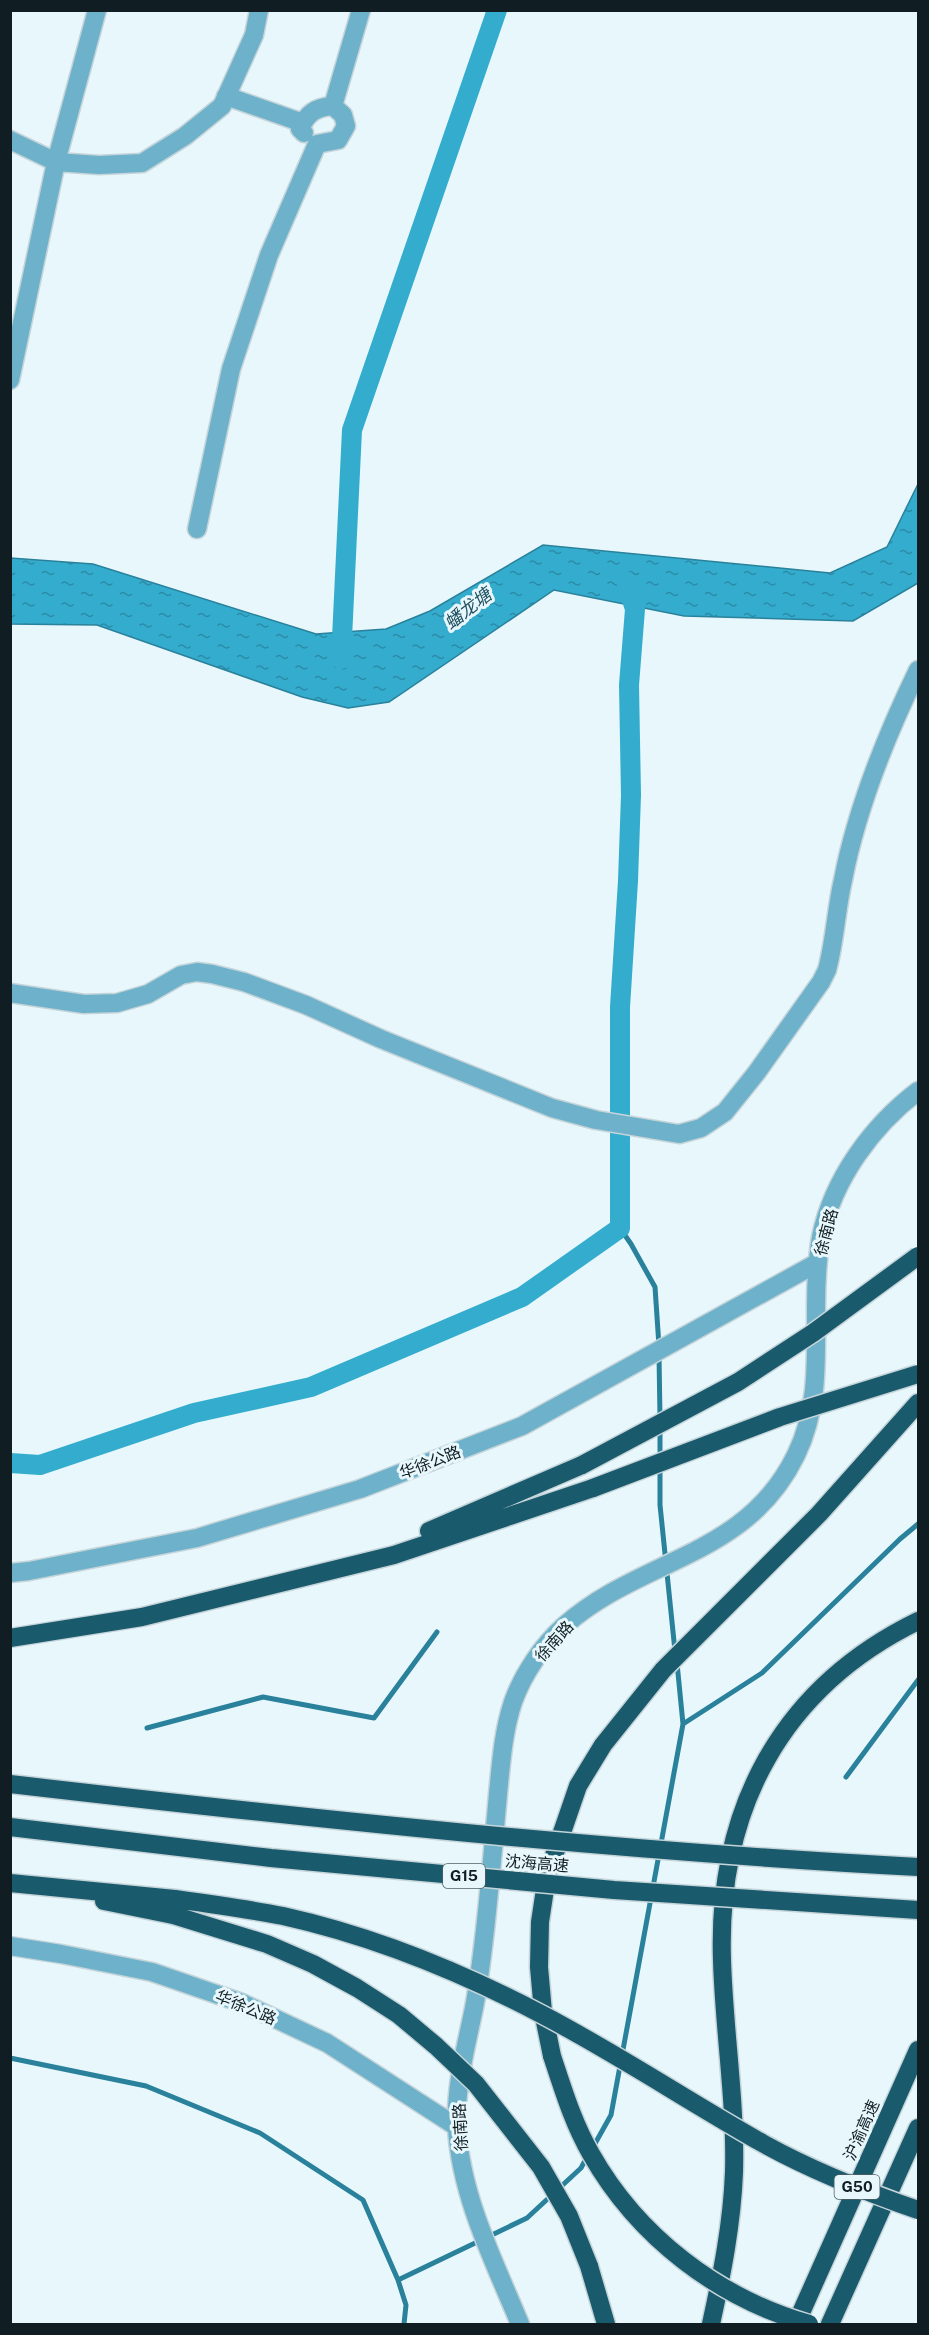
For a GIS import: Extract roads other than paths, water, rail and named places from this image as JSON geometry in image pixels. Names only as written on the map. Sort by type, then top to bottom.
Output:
[{"type":"highway","points":[[292,1580],[443,1526],[582,1465],[738,1382],[813,1333],[918,1256]]},
{"type":"highway","points":[[10,1638],[142,1617],[394,1555],[593,1488],[780,1417],[918,1374]]},
{"type":"highway","points":[[809,2325],[786,2318],[741,2298],[700,2272],[661,2243],[622,2201],[591,2154],[567,2102],[552,2056],[543,2012],[539,1967],[540,1922],[547,1876],[578,1786],[603,1744],[663,1670],[819,1514],[918,1403]]},
{"type":"highway","points":[[711,2325],[726,2259],[734,2172],[731,2085],[722,1958],[723,1912],[728,1868],[737,1824],[754,1784],[776,1743],[802,1708],[832,1676],[885,1637],[918,1621]]},
{"type":"highway","name":"沈海高速","points":[[10,1784],[277,1815],[610,1846],[918,1867]]},
{"type":"highway","name":"沈海高速","points":[[10,1827],[271,1858],[590,1888],[918,1910]]},
{"type":"highway","points":[[10,1885],[174,1907],[236,1908],[317,1925],[396,1948],[450,1970],[540,2013],[628,2061],[764,2144],[813,2169],[918,2210]]},
{"type":"highway","points":[[174,1907],[220,1928],[267,1944],[313,1964],[357,1988],[399,2015],[476,2084],[541,2167],[569,2216],[589,2266],[606,2325]]},
{"type":"highway","name":"沪渝高速","points":[[796,2325],[918,2050]]},
{"type":"highway","name":"G50","points":[[830,2325],[918,2128]]},
{"type":"street","points":[[10,380],[56,162],[97,10]]},
{"type":"street","points":[[10,141],[56,162],[99,165],[142,163],[185,136],[222,106],[254,35],[259,10]]},
{"type":"street","points":[[333,106],[361,10]]},
{"type":"street","points":[[226,96],[303,123]]},
{"type":"street","points":[[319,106],[333,106],[343,115],[346,126],[338,140],[317,144],[300,129],[305,118],[319,106]]},
{"type":"street","points":[[197,529],[231,369],[269,255],[317,144]]},
{"type":"street","points":[[10,993],[84,1005],[117,1003],[148,994],[181,975],[197,972],[212,974],[269,990],[552,1108],[646,1130],[668,1133],[690,1132],[713,1122],[725,1112],[757,1072],[820,982],[830,957],[843,880],[861,815],[889,734],[918,670]]},
{"type":"street","name":"徐南路","points":[[520,2325],[472,2206],[463,2169],[457,2127],[459,2076],[475,2003],[502,1757],[513,1702],[542,1650],[562,1628],[585,1609],[634,1579],[691,1554],[746,1521],[769,1498],[788,1472],[802,1444],[812,1413],[817,1382],[817,1263],[822,1233],[833,1202],[858,1155],[884,1120],[918,1091]]},
{"type":"street","name":"华徐公路","points":[[10,1573],[197,1538],[360,1489],[522,1426],[817,1263]]},
{"type":"street","name":"华徐公路","points":[[10,1946],[152,1972],[242,2002],[327,2043],[457,2127]]},
{"type":"water","name":"蟠龙塘","points":[[918,484],[918,583],[853,621],[684,616],[554,590],[389,702],[348,708],[302,697],[97,625],[11,624],[11,558],[93,564],[316,634],[386,629],[430,611],[543,545],[830,573],[887,547]]},
{"type":"waterway","points":[[341,659],[352,430],[497,10]]},
{"type":"waterway","points":[[10,1463],[40,1465],[194,1413],[311,1387],[522,1297],[620,1228],[620,1007],[628,881],[631,795],[629,685],[635,609],[626,581]]},
{"type":"waterway","points":[[620,1228],[655,1287],[659,1346]]},
{"type":"waterway","points":[[659,1355],[660,1418]]},
{"type":"waterway","points":[[660,1427],[660,1505],[675,1651]]},
{"type":"waterway","points":[[683,1724],[762,1673],[918,1524]]},
{"type":"waterway","points":[[147,1728],[263,1697],[374,1718],[437,1632]]},
{"type":"waterway","points":[[592,2149],[611,2115],[683,1724],[677,1663]]},
{"type":"waterway","points":[[846,1777],[918,1680]]},
{"type":"waterway","points":[[10,2058],[146,2086],[260,2133],[363,2200],[398,2280],[406,2305],[404,2324]]},
{"type":"waterway","points":[[398,2280],[527,2218],[581,2168],[587,2157]]}]
